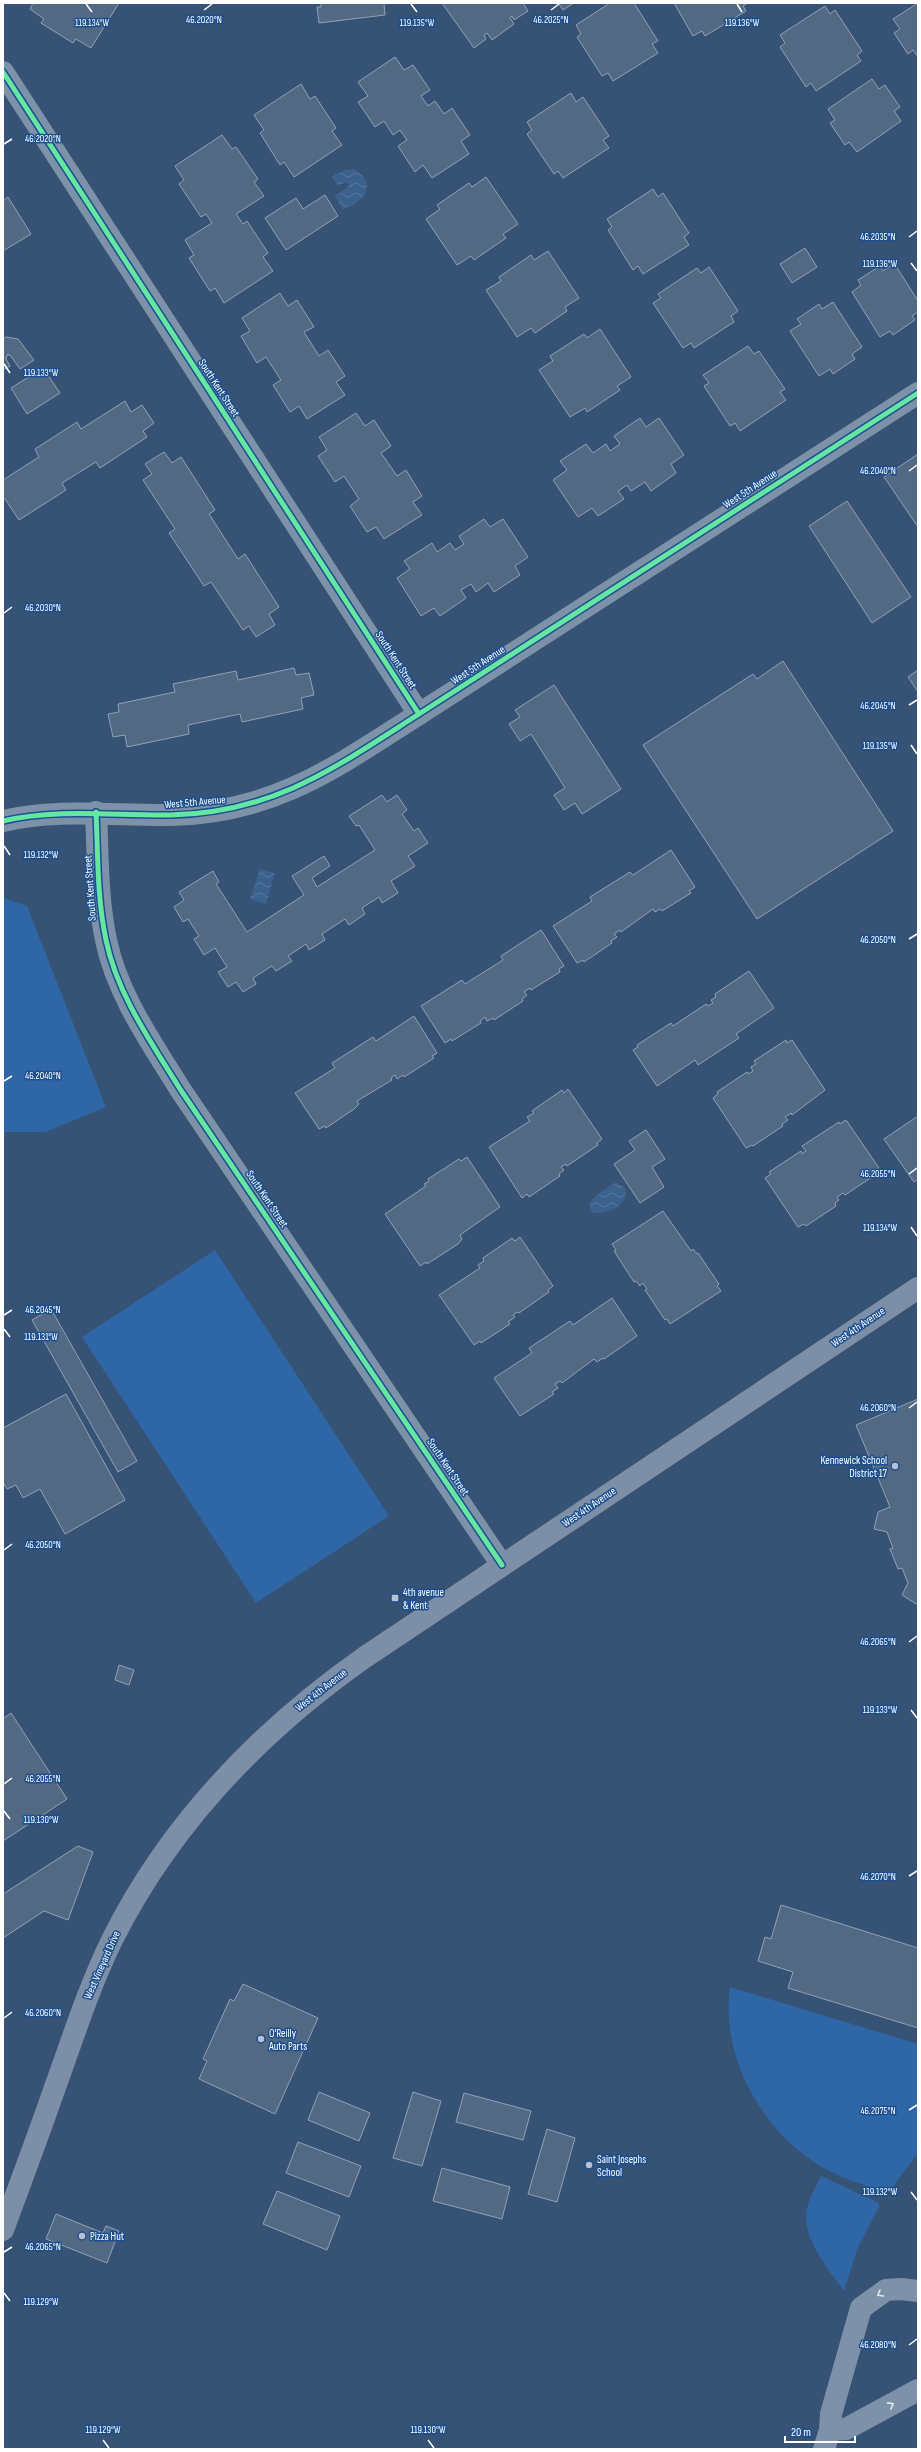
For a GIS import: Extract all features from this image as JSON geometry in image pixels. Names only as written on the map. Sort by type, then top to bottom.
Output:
[{"type":"main road","name":"West 4th Avenue","points":[[266,1736],[321,1688],[502,1565],[918,1288]]},
{"type":"main road","name":"West Vineyard Drive","points":[[3,2230],[83,2008],[113,1939],[162,1855],[202,1803],[266,1736]]},
{"type":"street","name":"South Kent Street","points":[[3,72],[419,714]]},
{"type":"street","name":"West 5th Avenue","points":[[3,821],[29,815],[96,812],[172,815],[233,809],[268,800],[336,767],[918,392]]},
{"type":"street","name":"South Kent Street","points":[[96,812],[99,898],[106,941],[134,1014],[184,1095],[502,1565]]},
{"type":"street","points":[[827,2439],[831,2414],[861,2308],[886,2290],[901,2289],[918,2291]]},
{"type":"street","points":[[827,2439],[918,2390]]},
{"type":"shaded area","points":[[3,898],[27,906],[106,1107],[46,1132],[3,1132]]},
{"type":"shaded area","points":[[215,1250],[389,1516],[256,1603],[82,1337]]},
{"type":"shaded area","points":[[730,1987],[918,2044],[918,2153],[892,2188],[887,2192],[851,2180],[822,2167],[804,2155],[770,2122],[745,2081],[737,2058],[731,2035],[729,2011]]},
{"type":"shaded area","points":[[821,2176],[879,2203],[879,2207],[858,2247],[844,2291],[816,2251],[807,2228],[806,2217],[809,2201]]},
{"type":"water","points":[[353,169],[358,171],[364,178],[367,187],[366,192],[360,200],[343,210],[335,196],[348,187],[349,184],[346,182],[338,186],[332,177],[345,170]]},
{"type":"water","points":[[260,869],[275,873],[266,904],[250,899]]},
{"type":"water","points":[[616,1183],[624,1187],[626,1193],[625,1198],[621,1203],[610,1211],[597,1213],[592,1212],[589,1205],[590,1202],[605,1189]]},
{"type":"building","points":[[33,3],[119,3],[91,48],[76,39],[73,43],[41,23],[44,19],[30,9]]},
{"type":"building","points":[[321,3],[384,3],[385,15],[319,23],[317,7],[321,7]]},
{"type":"building","points":[[442,3],[523,3],[528,11],[514,20],[512,16],[510,18],[514,24],[492,40],[487,33],[484,35],[486,39],[474,48]]},
{"type":"building","points":[[558,3],[574,3],[563,10]]},
{"type":"building","points":[[610,3],[634,3],[658,41],[652,44],[658,53],[613,81],[608,73],[602,76],[577,37],[581,34],[576,25]]},
{"type":"building","points":[[674,3],[748,3],[743,6],[746,11],[705,36],[702,31],[693,36]]},
{"type":"building","points":[[918,3],[918,57],[913,50],[908,54],[894,33],[900,29],[893,19]]},
{"type":"building","points":[[825,6],[830,14],[835,10],[862,51],[857,55],[861,61],[816,91],[811,83],[806,87],[780,47],[785,43],[780,35]]},
{"type":"building","points":[[395,57],[404,70],[413,65],[430,90],[421,96],[428,106],[435,101],[444,114],[452,108],[470,135],[461,141],[469,154],[432,178],[423,165],[415,172],[398,146],[407,140],[400,130],[393,135],[384,121],[375,127],[358,102],[368,96],[358,82]]},
{"type":"building","points":[[872,79],[879,89],[885,85],[900,107],[894,111],[901,121],[857,152],[849,142],[845,145],[830,123],[835,120],[828,109]]},
{"type":"building","points":[[301,84],[310,99],[315,96],[336,128],[332,131],[342,145],[294,177],[284,162],[280,165],[260,133],[264,130],[254,115]]},
{"type":"building","points":[[571,93],[576,102],[583,97],[609,136],[603,140],[609,148],[563,178],[558,171],[554,174],[527,134],[532,130],[527,122]]},
{"type":"building","points":[[222,135],[232,149],[236,147],[258,179],[254,182],[264,196],[236,214],[243,224],[247,221],[268,253],[263,257],[273,271],[224,303],[215,288],[210,291],[189,258],[194,255],[185,240],[212,223],[206,214],[201,217],[179,184],[184,180],[175,166]]},
{"type":"building","points":[[486,177],[518,224],[503,234],[506,238],[474,260],[471,256],[457,265],[426,219],[440,209],[437,205],[469,183],[472,187]]},
{"type":"building","points":[[653,189],[658,197],[663,193],[689,233],[684,237],[689,245],[643,274],[638,266],[633,270],[608,230],[612,227],[607,219]]},
{"type":"building","points":[[325,195],[338,216],[286,250],[265,218],[296,198],[303,209]]},
{"type":"building","points":[[8,197],[31,234],[3,251],[3,201]]},
{"type":"building","points":[[805,248],[817,267],[792,283],[780,264]]},
{"type":"building","points":[[548,251],[579,298],[565,307],[567,311],[535,333],[531,328],[517,337],[486,290],[501,281],[499,277],[531,255],[534,260]]},
{"type":"building","points":[[894,263],[918,301],[918,312],[912,316],[915,320],[893,335],[890,331],[880,337],[852,292],[861,285],[858,280],[880,266],[883,271]]},
{"type":"building","points":[[709,267],[738,311],[731,316],[734,322],[694,348],[691,343],[683,348],[653,303],[661,298],[658,294],[697,268],[701,273]]},
{"type":"building","points":[[280,293],[288,306],[297,300],[314,327],[304,332],[319,356],[328,350],[345,376],[336,382],[345,395],[307,419],[299,406],[290,412],[273,385],[281,380],[266,357],[257,363],[241,336],[250,331],[242,318]]},
{"type":"building","points":[[833,302],[862,347],[852,354],[855,359],[833,374],[830,369],[819,376],[790,331],[801,324],[797,319],[819,304],[822,309]]},
{"type":"building","points":[[600,329],[631,377],[617,386],[620,390],[587,412],[585,408],[570,417],[539,370],[553,361],[550,356],[584,334],[587,338]]},
{"type":"building","points":[[6,337],[18,339],[34,360],[20,369],[10,355],[7,355],[6,359],[10,366],[3,370],[3,339]]},
{"type":"building","points":[[748,346],[754,354],[759,351],[785,389],[780,392],[786,400],[740,431],[735,423],[730,426],[704,386],[709,383],[703,375]]},
{"type":"building","points":[[43,368],[60,393],[27,414],[11,388]]},
{"type":"building","points":[[125,401],[131,412],[142,405],[154,423],[143,431],[147,437],[100,468],[96,462],[62,483],[66,490],[19,520],[3,496],[3,480],[39,457],[35,449],[77,422],[81,429]]},
{"type":"building","points":[[356,413],[365,426],[374,420],[391,446],[381,453],[397,476],[406,470],[422,496],[413,502],[422,515],[384,539],[376,527],[367,532],[350,506],[359,499],[344,476],[335,482],[318,456],[327,450],[319,437]]},
{"type":"building","points":[[640,418],[646,427],[659,418],[684,455],[671,464],[676,473],[651,491],[645,482],[631,491],[627,485],[618,491],[624,499],[598,516],[592,508],[578,517],[553,480],[567,470],[560,461],[586,444],[593,453],[606,444],[610,451],[620,444],[614,436]]},
{"type":"building","points":[[164,452],[172,463],[181,457],[215,510],[209,514],[238,559],[245,554],[279,607],[269,614],[275,625],[256,637],[249,626],[243,630],[211,582],[204,586],[169,533],[175,529],[143,480],[152,474],[145,464]]},
{"type":"building","points":[[918,454],[918,527],[884,477]]},
{"type":"building","points":[[847,501],[911,597],[872,623],[809,526]]},
{"type":"building","points":[[484,519],[490,527],[503,519],[528,557],[515,566],[520,575],[494,592],[488,583],[476,592],[471,584],[461,590],[466,598],[440,616],[434,608],[421,616],[397,578],[410,569],[404,561],[432,543],[437,552],[450,543],[455,550],[464,544],[459,536]]},
{"type":"building","points":[[783,661],[893,831],[757,919],[643,745],[753,674],[757,679]]},
{"type":"building","points":[[294,668],[296,675],[309,673],[314,695],[301,698],[303,709],[242,722],[240,714],[188,725],[189,734],[127,747],[125,735],[113,737],[108,714],[119,712],[118,704],[175,692],[173,684],[236,671],[238,680]]},
{"type":"building","points":[[918,670],[918,692],[908,677]]},
{"type":"building","points":[[554,685],[621,789],[582,814],[575,803],[564,810],[554,795],[565,788],[531,734],[520,741],[509,724],[520,717],[515,710]]},
{"type":"building","points":[[382,795],[387,802],[397,795],[407,810],[402,814],[414,831],[418,828],[428,843],[408,856],[415,866],[391,881],[398,893],[382,903],[379,897],[362,908],[365,914],[349,925],[345,919],[322,934],[325,940],[309,950],[306,944],[288,956],[292,961],[276,971],[272,966],[253,978],[256,984],[243,992],[236,982],[228,987],[218,972],[227,967],[215,948],[204,955],[194,939],[199,936],[188,919],[183,922],[174,907],[184,900],[179,892],[213,871],[219,882],[216,884],[247,932],[304,895],[292,876],[324,856],[330,866],[312,878],[317,887],[375,850],[359,825],[356,826],[349,816]]},
{"type":"building","points":[[671,850],[695,887],[689,891],[691,893],[662,911],[660,909],[655,912],[653,909],[621,932],[620,930],[614,934],[617,937],[611,941],[612,943],[584,962],[583,960],[577,963],[553,926],[592,901],[590,897],[630,872],[633,875]]},
{"type":"building","points":[[541,930],[564,966],[559,969],[560,972],[531,990],[530,988],[524,992],[527,995],[522,999],[523,1001],[494,1020],[493,1018],[487,1021],[485,1017],[480,1021],[481,1023],[452,1041],[451,1039],[445,1043],[421,1006],[462,980],[465,984],[503,960],[501,956]]},
{"type":"building","points":[[749,971],[774,1008],[736,1034],[739,1038],[698,1065],[695,1060],[657,1086],[633,1050],[638,1047],[637,1045],[671,1023],[673,1026],[706,1004],[708,1006],[713,1003],[711,1000],[716,997],[715,994]]},
{"type":"building","points":[[414,1016],[437,1053],[432,1056],[434,1058],[404,1077],[403,1075],[397,1079],[395,1075],[391,1078],[392,1080],[357,1101],[359,1104],[354,1109],[326,1128],[325,1126],[319,1129],[295,1093],[335,1068],[332,1063],[373,1037],[376,1041]]},
{"type":"building","points":[[786,1040],[787,1043],[792,1040],[825,1090],[792,1115],[791,1113],[785,1117],[788,1120],[782,1124],[783,1126],[753,1146],[752,1145],[746,1148],[713,1098],[718,1094],[717,1092],[747,1072],[748,1074],[753,1071],[751,1067],[756,1064],[754,1061]]},
{"type":"building","points":[[568,1089],[602,1139],[597,1143],[598,1145],[567,1166],[566,1164],[561,1167],[564,1170],[559,1174],[560,1176],[529,1197],[527,1194],[522,1198],[489,1147],[530,1121],[527,1117],[534,1113],[532,1111],[562,1090],[564,1093]]},
{"type":"building","points":[[918,1116],[918,1179],[914,1182],[884,1139]]},
{"type":"building","points":[[846,1120],[879,1168],[873,1172],[875,1175],[845,1195],[843,1193],[837,1197],[839,1200],[835,1203],[836,1206],[806,1226],[804,1224],[798,1227],[765,1178],[771,1174],[769,1172],[801,1151],[802,1154],[806,1151],[802,1146],[839,1122],[840,1124]]},
{"type":"building","points":[[646,1130],[665,1159],[652,1167],[664,1187],[640,1203],[614,1164],[635,1150],[629,1141]]},
{"type":"building","points":[[467,1157],[500,1207],[460,1235],[462,1239],[458,1244],[427,1264],[426,1262],[420,1266],[385,1214],[426,1186],[424,1184],[429,1181],[428,1179],[459,1159],[461,1161]]},
{"type":"building","points":[[663,1211],[691,1251],[693,1249],[697,1254],[698,1253],[719,1284],[717,1286],[721,1291],[670,1324],[667,1319],[665,1320],[645,1290],[647,1289],[643,1283],[640,1286],[636,1281],[634,1282],[614,1251],[616,1250],[612,1244]]},
{"type":"building","points":[[520,1237],[553,1286],[548,1290],[549,1292],[519,1313],[517,1312],[513,1315],[515,1317],[508,1322],[510,1324],[481,1343],[480,1341],[474,1345],[439,1295],[480,1268],[478,1265],[484,1261],[483,1258],[512,1238],[515,1241]]},
{"type":"building","points":[[612,1298],[637,1336],[604,1359],[603,1358],[597,1362],[594,1359],[562,1383],[560,1381],[555,1384],[558,1388],[552,1392],[554,1394],[520,1416],[494,1378],[532,1353],[529,1348],[570,1321],[573,1325]]},
{"type":"building","points":[[51,1309],[137,1461],[118,1472],[32,1320]]},
{"type":"building","points":[[66,1394],[125,1500],[65,1534],[40,1489],[23,1498],[16,1485],[7,1489],[3,1482],[3,1428]]},
{"type":"building","name":"Kennewick School District 17","points":[[918,1399],[918,1603],[916,1604],[902,1595],[908,1583],[902,1568],[898,1569],[890,1549],[893,1548],[887,1532],[874,1529],[878,1512],[890,1507],[856,1425]]},
{"type":"building","points":[[119,1665],[134,1670],[129,1685],[115,1680]]},
{"type":"building","points":[[11,1713],[67,1799],[3,1841],[3,1719]]},
{"type":"building","points":[[78,1846],[93,1852],[68,1920],[44,1911],[3,1938],[3,1894]]},
{"type":"building","points":[[781,1905],[918,1948],[918,2028],[788,1988],[793,1972],[758,1961],[765,1937],[771,1939]]},
{"type":"building","name":"O'Reilly Auto Parts","points":[[243,1984],[318,2018],[275,2114],[199,2079],[207,2061],[203,2059],[230,1999],[234,2001]]},
{"type":"building","points":[[319,2092],[370,2113],[359,2141],[308,2120]]},
{"type":"building","points":[[413,2092],[441,2101],[422,2166],[393,2158]]},
{"type":"building","points":[[464,2093],[531,2111],[523,2140],[456,2122]]},
{"type":"building","points":[[547,2129],[575,2138],[557,2202],[528,2194]]},
{"type":"building","points":[[298,2142],[361,2166],[349,2197],[286,2173]]},
{"type":"building","points":[[442,2168],[510,2187],[502,2219],[433,2201]]},
{"type":"building","points":[[277,2191],[340,2216],[327,2250],[263,2224]]},
{"type":"building","name":"Pizza Hut","points":[[56,2214],[103,2233],[106,2226],[119,2231],[107,2263],[46,2239]]},
{"type":"cycle path","points":[[3,72],[419,714]]},
{"type":"cycle path","points":[[3,821],[24,817],[66,814],[171,815],[208,812],[242,806],[273,796],[302,784],[360,752],[918,393]]},
{"type":"cycle path","points":[[96,812],[99,892],[106,940],[118,979],[136,1017],[180,1089],[502,1565]]},
{"type":"place","name":"Kennewick School District 17","points":[[895,1466]]},
{"type":"place","name":"4th avenue & Kent","points":[[395,1598]]},
{"type":"place","name":"O'Reilly Auto Parts","points":[[261,2039]]},
{"type":"place","name":"Saint Josephs School","points":[[589,2165]]},
{"type":"place","name":"Pizza Hut","points":[[82,2236]]}]
